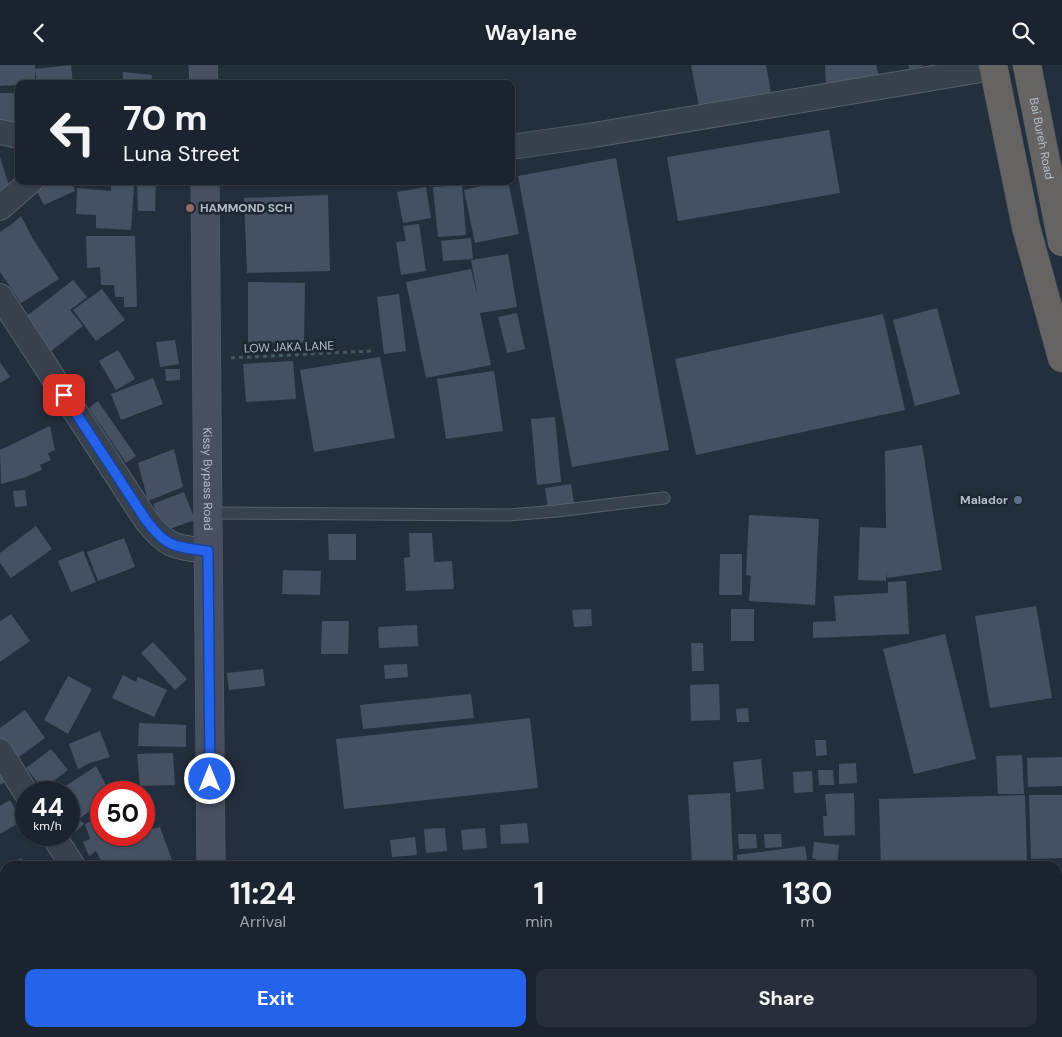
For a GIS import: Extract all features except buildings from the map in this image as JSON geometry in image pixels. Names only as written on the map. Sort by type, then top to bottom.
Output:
[{"type":"highway","name":"Bai Bureh Road","points":[[1027,65],[1062,242]]},
{"type":"highway","points":[[993,66],[1026,227],[1062,358]]},
{"type":"main road","points":[[203,65],[204,80]]},
{"type":"main road","name":"Kissy Bypass Road","points":[[205,185],[211,861]]},
{"type":"street","points":[[515,146],[594,135],[993,66]]},
{"type":"street","points":[[0,132],[15,135]]},
{"type":"street","points":[[0,208],[26,185]]},
{"type":"street","points":[[0,296],[158,536],[175,547],[208,551]]},
{"type":"street","points":[[0,751],[19,781]]},
{"type":"street","points":[[60,846],[70,861]]},
{"type":"lane","points":[[208,513],[508,515],[664,498]]},
{"type":"path","name":"LOW JAKA LANE","points":[[208,359],[371,351]]},
{"type":"place","name":"HAMMOND SCH","points":[[190,208]]},
{"type":"place","name":"Malador","points":[[1018,500]]},
{"type":"route","points":[[64,395],[158,536],[175,547],[208,551],[210,779]]}]
